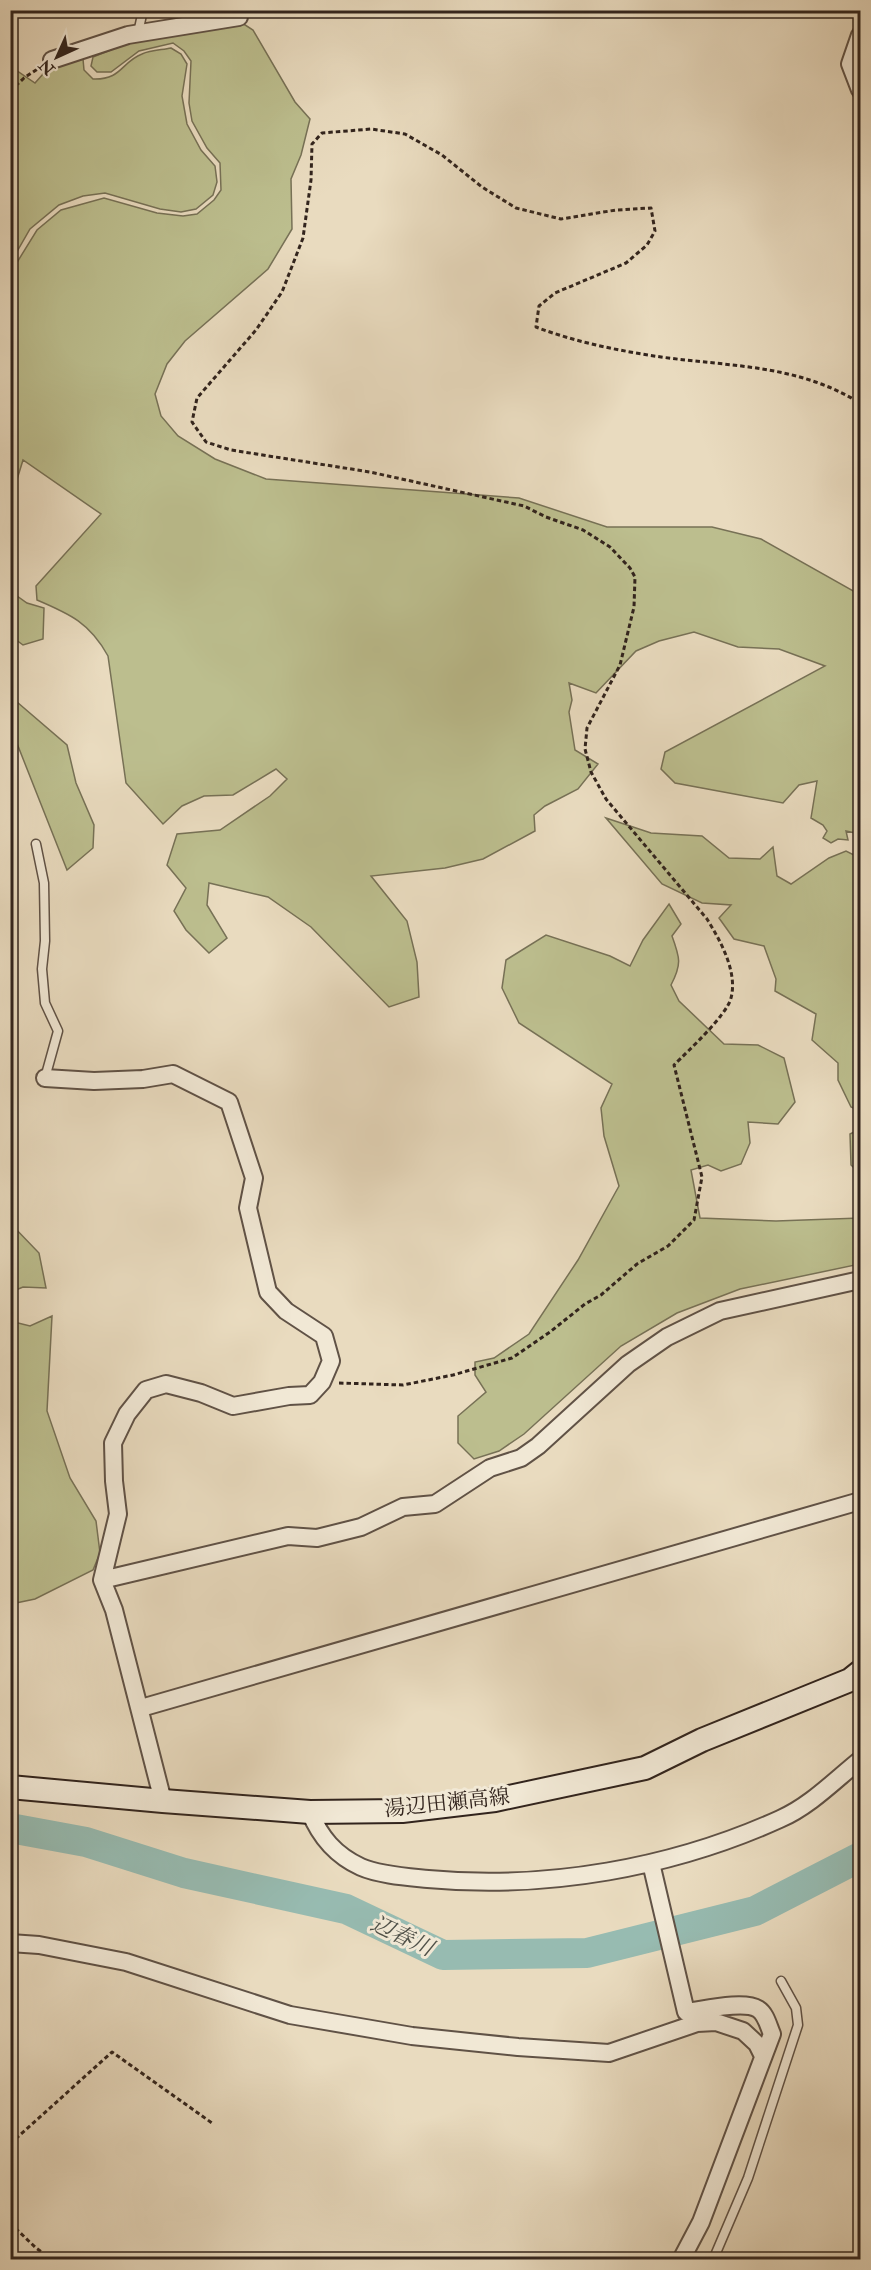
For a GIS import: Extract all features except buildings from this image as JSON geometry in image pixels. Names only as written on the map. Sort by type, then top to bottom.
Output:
[{"type":"main road","name":"湯辺田瀬高線","points":[[10,1787],[310,1812],[402,1811],[495,1800],[645,1768],[702,1740],[850,1680],[861,1672]]},
{"type":"street","points":[[52,60],[138,34],[239,17]]},
{"type":"street","points":[[861,35],[850,64],[861,90]]},
{"type":"street","points":[[45,1078],[94,1081],[143,1079],[173,1074],[229,1102],[254,1178],[248,1208],[268,1292],[286,1311],[324,1335],[331,1361],[322,1382],[310,1395],[289,1396],[233,1406],[201,1393],[166,1384],[146,1390],[127,1414],[113,1443],[118,1514],[102,1580],[114,1610],[141,1708],[163,1801]]},
{"type":"street","points":[[102,1580],[288,1536],[316,1538],[361,1527],[403,1507],[435,1504],[490,1468],[521,1458],[628,1364],[667,1337],[720,1311],[861,1280]]},
{"type":"street","points":[[141,1708],[861,1501]]},
{"type":"street","points":[[310,1812],[318,1832],[337,1852],[362,1868],[409,1877],[471,1883],[568,1878],[652,1868],[720,1843],[782,1818],[818,1795],[861,1760]]},
{"type":"street","points":[[652,1868],[686,2013],[737,2005],[757,2007],[765,2015],[772,2034],[701,2222],[681,2259]]},
{"type":"street","points":[[10,1943],[39,1945],[126,1962],[290,2015],[412,2036],[518,2047],[609,2053],[696,2024],[716,2022],[743,2031],[757,2044],[763,2056]]},
{"type":"lane","points":[[138,34],[143,10]]},
{"type":"lane","points":[[36,844],[44,883],[45,941],[42,969],[45,1003],[58,1031],[45,1078]]},
{"type":"lane","points":[[713,2259],[748,2178],[798,2025],[796,2008],[781,1981]]},
{"type":"path","points":[[10,91],[24,78],[52,60]]},
{"type":"path","points":[[322,1382],[403,1385],[453,1375],[512,1358],[585,1304],[601,1295],[637,1263],[668,1246],[694,1220],[702,1177],[674,1065],[723,1013],[731,998],[731,974],[717,936],[707,919],[606,799],[591,772],[585,749],[587,728],[620,665],[634,607],[635,577],[630,568],[610,548],[584,530],[546,517],[524,506],[369,472],[231,450],[206,442],[192,422],[197,399],[256,330],[282,292],[303,238],[311,180],[312,144],[322,133],[371,129],[405,134],[442,155],[482,187],[516,208],[561,219],[616,210],[651,208],[655,231],[647,245],[626,263],[555,293],[539,306],[536,327],[561,337],[660,357],[763,368],[812,380],[861,403]]},
{"type":"path","points":[[10,2144],[112,2052],[212,2123]]},
{"type":"path","points":[[10,2223],[53,2259]]},
{"type":"green space","points":[[239,21],[253,30],[295,102],[310,119],[301,155],[291,179],[292,229],[268,269],[185,341],[167,364],[155,394],[161,416],[178,436],[215,459],[266,479],[519,498],[607,527],[712,527],[761,539],[857,593],[860,596],[860,834],[846,831],[848,840],[838,839],[831,843],[823,838],[827,831],[823,825],[811,818],[817,781],[799,785],[783,803],[675,783],[661,769],[665,752],[825,666],[779,649],[738,647],[694,632],[659,641],[636,651],[596,693],[569,683],[572,700],[569,712],[575,750],[598,764],[578,789],[545,806],[534,815],[535,831],[483,859],[445,868],[371,876],[407,921],[417,962],[419,997],[389,1007],[311,927],[268,897],[209,883],[207,905],[227,938],[209,953],[186,930],[174,911],[186,888],[167,865],[177,834],[220,830],[270,796],[287,779],[276,769],[233,795],[204,796],[182,806],[163,824],[126,783],[108,656],[86,627],[59,610],[37,600],[36,586],[101,514],[23,460],[11,499],[11,280],[16,264],[37,230],[61,210],[104,198],[157,213],[183,216],[197,214],[214,200],[221,190],[220,163],[207,148],[192,121],[189,103],[191,61],[184,51],[173,43],[139,51],[111,72],[97,72],[91,66],[93,57],[133,41]]},
{"type":"green space","points":[[171,48],[181,54],[187,64],[182,96],[187,124],[201,150],[215,166],[217,182],[213,195],[196,209],[181,212],[160,209],[105,193],[83,196],[59,205],[30,229],[11,262],[10,59],[13,68],[35,83],[52,64],[83,59],[84,70],[93,79],[103,79],[116,74],[135,57]]},
{"type":"green space","points":[[10,591],[27,603],[44,608],[43,639],[23,645],[11,636]]},
{"type":"green space","points":[[10,696],[67,745],[76,783],[94,825],[93,848],[67,870],[16,741],[11,735]]},
{"type":"green space","points":[[606,818],[651,833],[702,836],[729,858],[760,859],[773,847],[777,876],[791,884],[829,858],[846,851],[860,858],[860,1111],[851,1107],[838,1080],[838,1063],[812,1040],[816,1014],[775,991],[776,979],[764,946],[734,939],[719,918],[731,905],[702,903],[662,884]]},
{"type":"green space","points":[[669,904],[681,924],[672,936],[679,961],[671,985],[679,1001],[724,1044],[758,1045],[784,1058],[795,1102],[778,1124],[748,1122],[750,1143],[741,1164],[721,1171],[708,1165],[691,1170],[700,1218],[776,1221],[860,1218],[860,1264],[740,1289],[677,1313],[621,1346],[524,1434],[499,1451],[474,1459],[458,1443],[458,1416],[486,1392],[475,1375],[475,1362],[494,1358],[529,1334],[578,1260],[619,1186],[604,1136],[601,1108],[612,1084],[519,1023],[502,988],[506,960],[546,935],[610,956],[630,966],[643,940]]},
{"type":"green space","points":[[860,1129],[860,1174],[851,1165],[850,1134]]},
{"type":"green space","points":[[11,1224],[39,1253],[46,1288],[23,1287],[11,1292]]},
{"type":"green space","points":[[52,1316],[47,1411],[70,1478],[96,1521],[100,1553],[93,1570],[35,1599],[11,1604],[10,1321],[30,1326]]},
{"type":"waterway","name":"辺春川","points":[[10,1828],[86,1842],[184,1873],[346,1909],[443,1955],[587,1953],[755,1911],[860,1857]]}]
